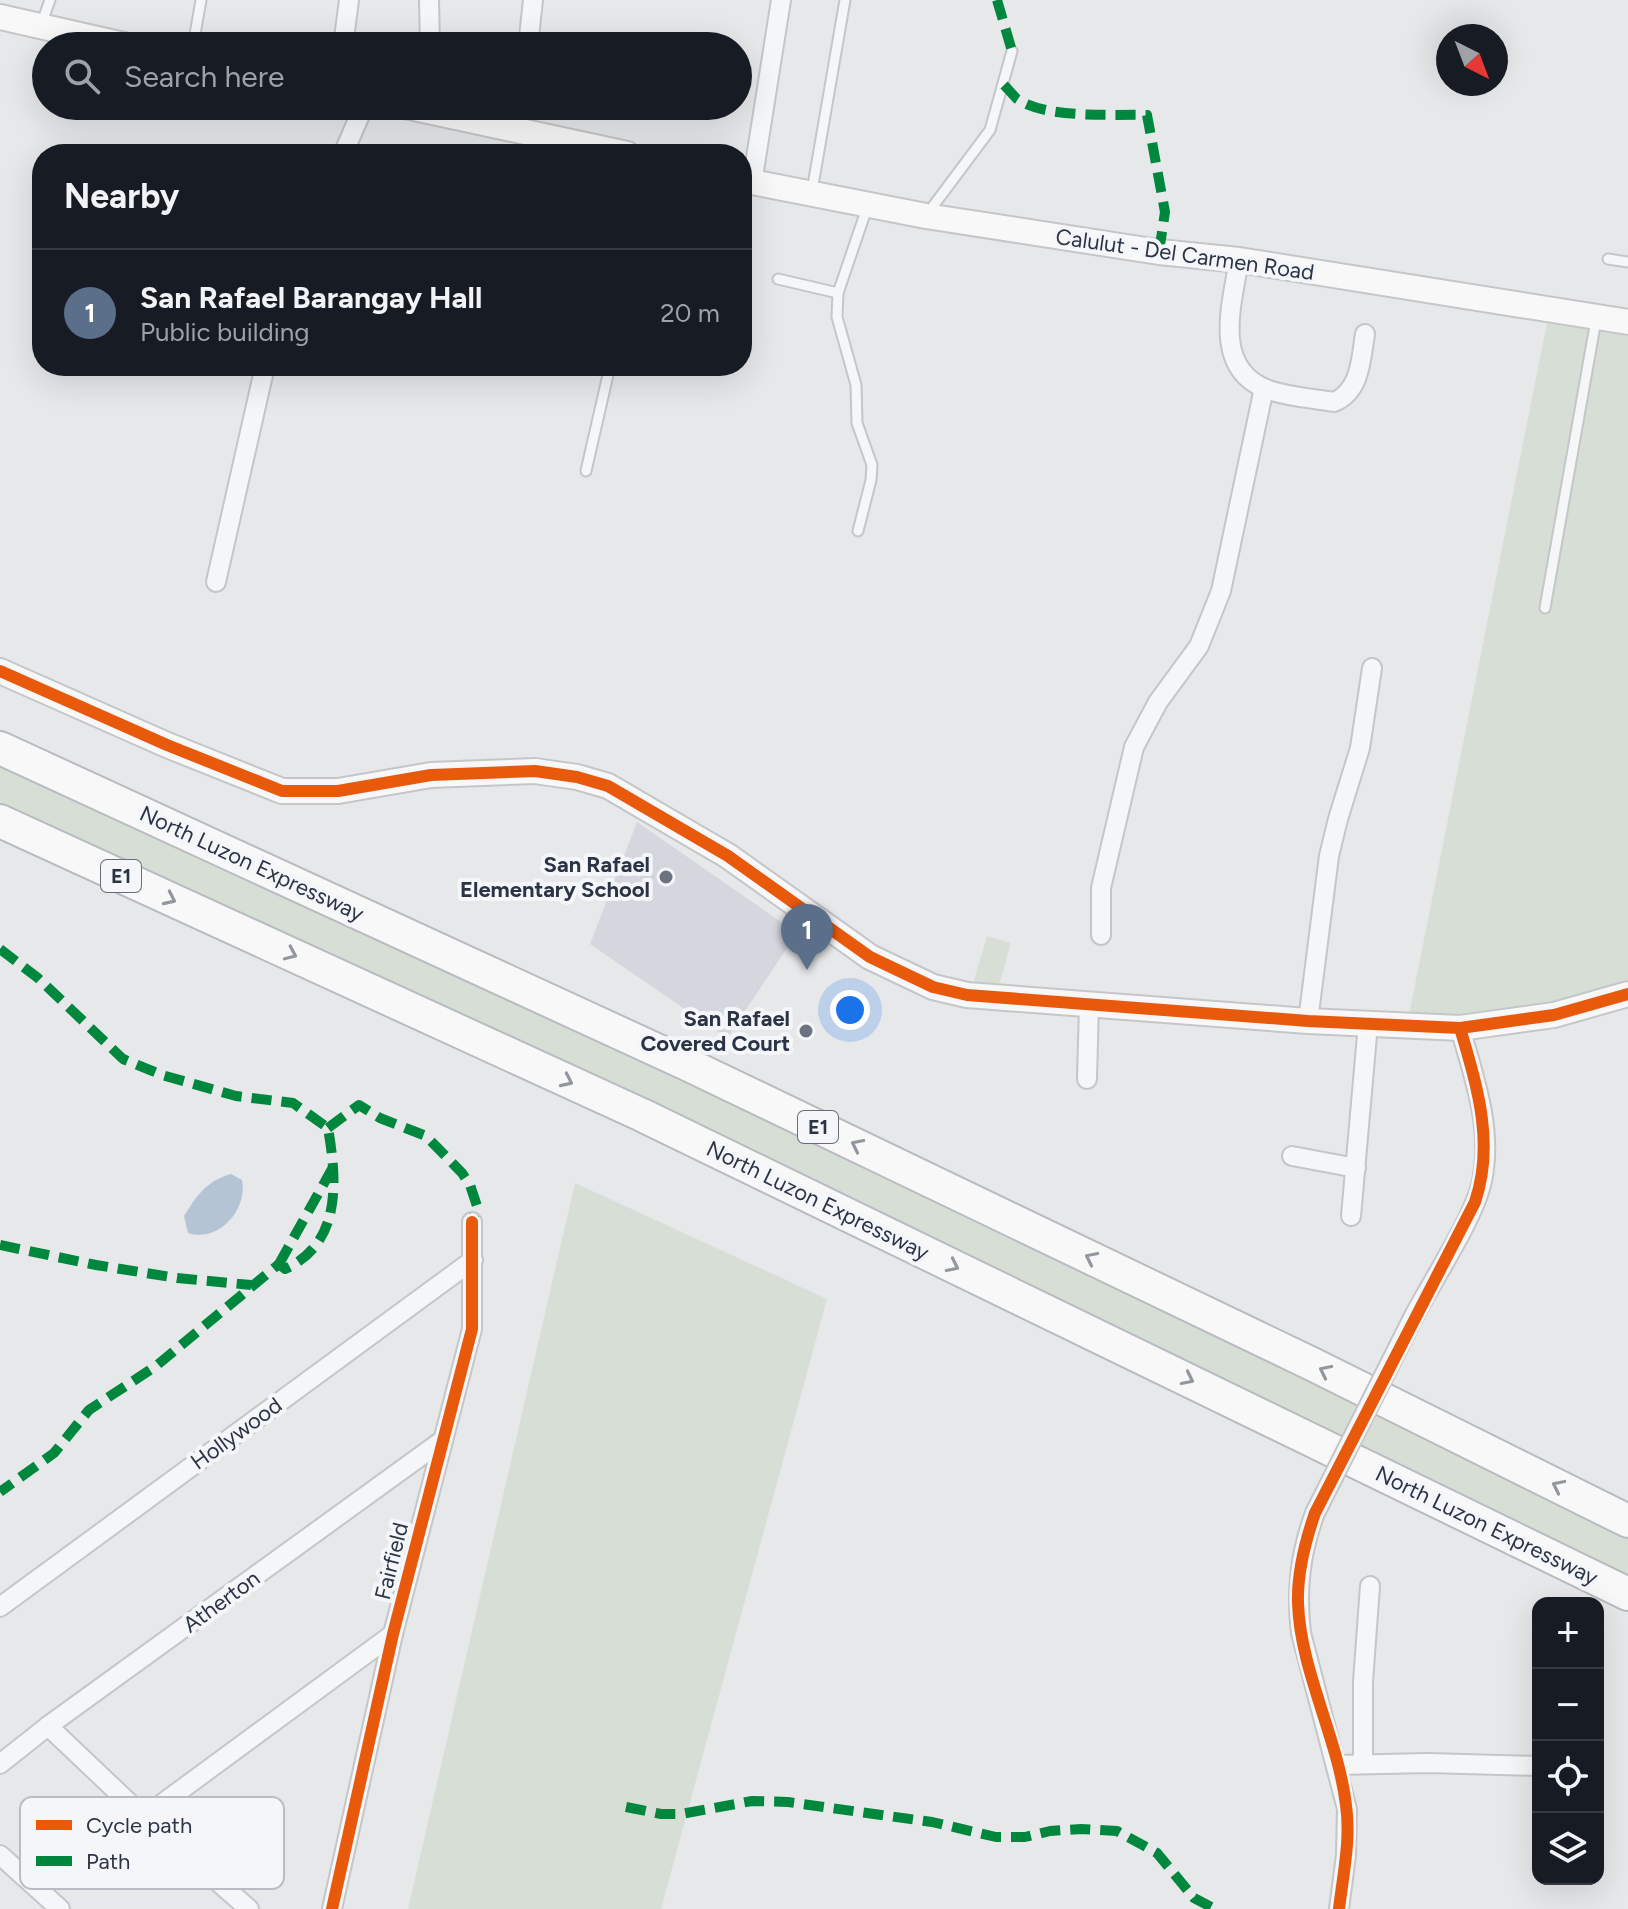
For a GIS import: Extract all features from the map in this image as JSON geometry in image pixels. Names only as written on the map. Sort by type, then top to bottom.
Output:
[{"type":"highway","name":"North Luzon Expressway","points":[[0,748],[689,1065],[1312,1364],[1628,1521]]},
{"type":"highway","name":"North Luzon Expressway","points":[[0,821],[642,1115],[1628,1594]]},
{"type":"street","points":[[345,32],[349,0]]},
{"type":"street","points":[[429,0],[430,32]]},
{"type":"street","points":[[530,32],[533,0]]},
{"type":"street","points":[[752,154],[781,0]]},
{"type":"street","points":[[0,17],[70,32]]},
{"type":"street","points":[[347,144],[358,120]]},
{"type":"street","points":[[475,120],[580,144]]},
{"type":"street","points":[[518,131],[519,120]]},
{"type":"street","name":"Calulut - Del Carmen Road","points":[[752,182],[926,216],[1159,252],[1239,260],[1628,322]]},
{"type":"street","points":[[1239,260],[1228,339],[1244,374],[1264,388],[1334,402],[1343,398],[1351,390],[1358,374],[1365,334]]},
{"type":"street","points":[[216,582],[263,376]]},
{"type":"street","points":[[1101,935],[1101,888],[1134,747],[1158,702],[1199,646],[1221,591],[1264,388]]},
{"type":"street","points":[[1308,1021],[1329,856],[1360,748],[1372,668]]},
{"type":"street","points":[[0,671],[167,745],[282,791],[338,791],[458,773],[535,771],[577,777],[625,795],[685,830],[769,883],[870,957],[933,987],[967,995],[1308,1021],[1460,1028],[1554,1015],[1628,994]]},
{"type":"street","points":[[1087,1079],[1089,1005]]},
{"type":"street","points":[[1351,1216],[1368,1024]]},
{"type":"street","points":[[1339,1909],[1346,1855],[1347,1809],[1338,1765],[1301,1633],[1298,1605],[1302,1559],[1315,1513],[1475,1202],[1482,1181],[1485,1158],[1483,1117],[1460,1028]]},
{"type":"street","points":[[1292,1156],[1356,1168]]},
{"type":"street","name":"Fairfield","points":[[332,1909],[393,1634],[472,1329],[472,1222]]},
{"type":"street","name":"Hollywood","points":[[0,1607],[473,1260]]},
{"type":"street","name":"Atherton","points":[[0,1764],[443,1440]]},
{"type":"street","points":[[1363,1763],[1363,1682],[1370,1586]]},
{"type":"street","points":[[171,1797],[393,1634]]},
{"type":"street","points":[[48,1726],[123,1797]]},
{"type":"street","points":[[1338,1765],[1532,1766]]},
{"type":"street","points":[[0,1855],[20,1873]]},
{"type":"street","points":[[38,1889],[60,1909]]},
{"type":"street","points":[[226,1889],[249,1909]]},
{"type":"lane","points":[[41,25],[50,0]]},
{"type":"lane","points":[[195,32],[201,0]]},
{"type":"lane","points":[[812,195],[845,0]]},
{"type":"lane","points":[[926,216],[990,130],[1012,51]]},
{"type":"lane","points":[[858,531],[872,465],[857,423],[856,385],[837,317],[838,293],[868,205]]},
{"type":"lane","points":[[1608,259],[1628,262]]},
{"type":"lane","points":[[778,279],[838,293]]},
{"type":"lane","points":[[1545,608],[1596,316]]},
{"type":"lane","points":[[586,471],[608,376]]},
{"type":"lane","points":[[1628,994],[1628,1008]]},
{"type":"shaded area","points":[[1547,323],[1628,336],[1628,984],[1486,1020],[1408,1020]]},
{"type":"shaded area","points":[[0,760],[259,876],[1628,1533],[1628,1582],[1225,1380],[819,1183],[411,992],[0,805]]},
{"type":"shaded area","name":"San Rafael Elementary School","points":[[637,822],[797,933],[727,1038],[590,944]]},
{"type":"shaded area","points":[[987,936],[1011,943],[998,988],[974,981]]},
{"type":"shaded area","points":[[575,1183],[827,1299],[661,1909],[408,1909]]},
{"type":"water","points":[[231,1174],[242,1180],[243,1191],[235,1213],[220,1229],[199,1235],[188,1233],[184,1216],[193,1202],[209,1185]]},
{"type":"marked path","points":[[997,0],[1012,51]]},
{"type":"marked path","points":[[1004,85],[1017,99],[1045,110],[1147,115],[1165,212],[1159,252]]},
{"type":"marked path","points":[[0,949],[38,978],[123,1059],[162,1075],[236,1096],[293,1103],[328,1128],[333,1169],[331,1209],[326,1227],[304,1258],[285,1269],[279,1264],[156,1366],[89,1410],[54,1453],[0,1492]]},
{"type":"marked path","points":[[328,1128],[359,1105],[380,1118],[426,1136],[470,1185],[477,1206],[472,1222]]},
{"type":"marked path","points":[[279,1264],[332,1169]]},
{"type":"marked path","points":[[0,1245],[177,1278],[251,1285]]},
{"type":"marked path","points":[[626,1807],[661,1814],[681,1814],[752,1801],[788,1802],[932,1822],[996,1837],[1025,1837],[1050,1831],[1081,1829],[1117,1831],[1157,1853],[1194,1898],[1215,1909]]},
{"type":"cycle path","points":[[0,671],[167,745],[282,791],[338,791],[431,775],[535,771],[577,777],[608,786],[728,856],[870,957],[933,987],[967,995],[1308,1021],[1460,1028],[1554,1015],[1628,994]]},
{"type":"cycle path","points":[[1339,1909],[1347,1844],[1346,1805],[1342,1780],[1300,1628],[1300,1569],[1315,1513],[1475,1202],[1481,1180],[1484,1136],[1477,1093],[1460,1028]]},
{"type":"cycle path","points":[[332,1909],[393,1634],[472,1329],[472,1222]]},
{"type":"place","name":"San Rafael Elementary School","points":[[666,877]]},
{"type":"place","name":"San Rafael Barangay Hall","points":[[807,970]]},
{"type":"place","name":"San Rafael Covered Court","points":[[806,1031]]}]
